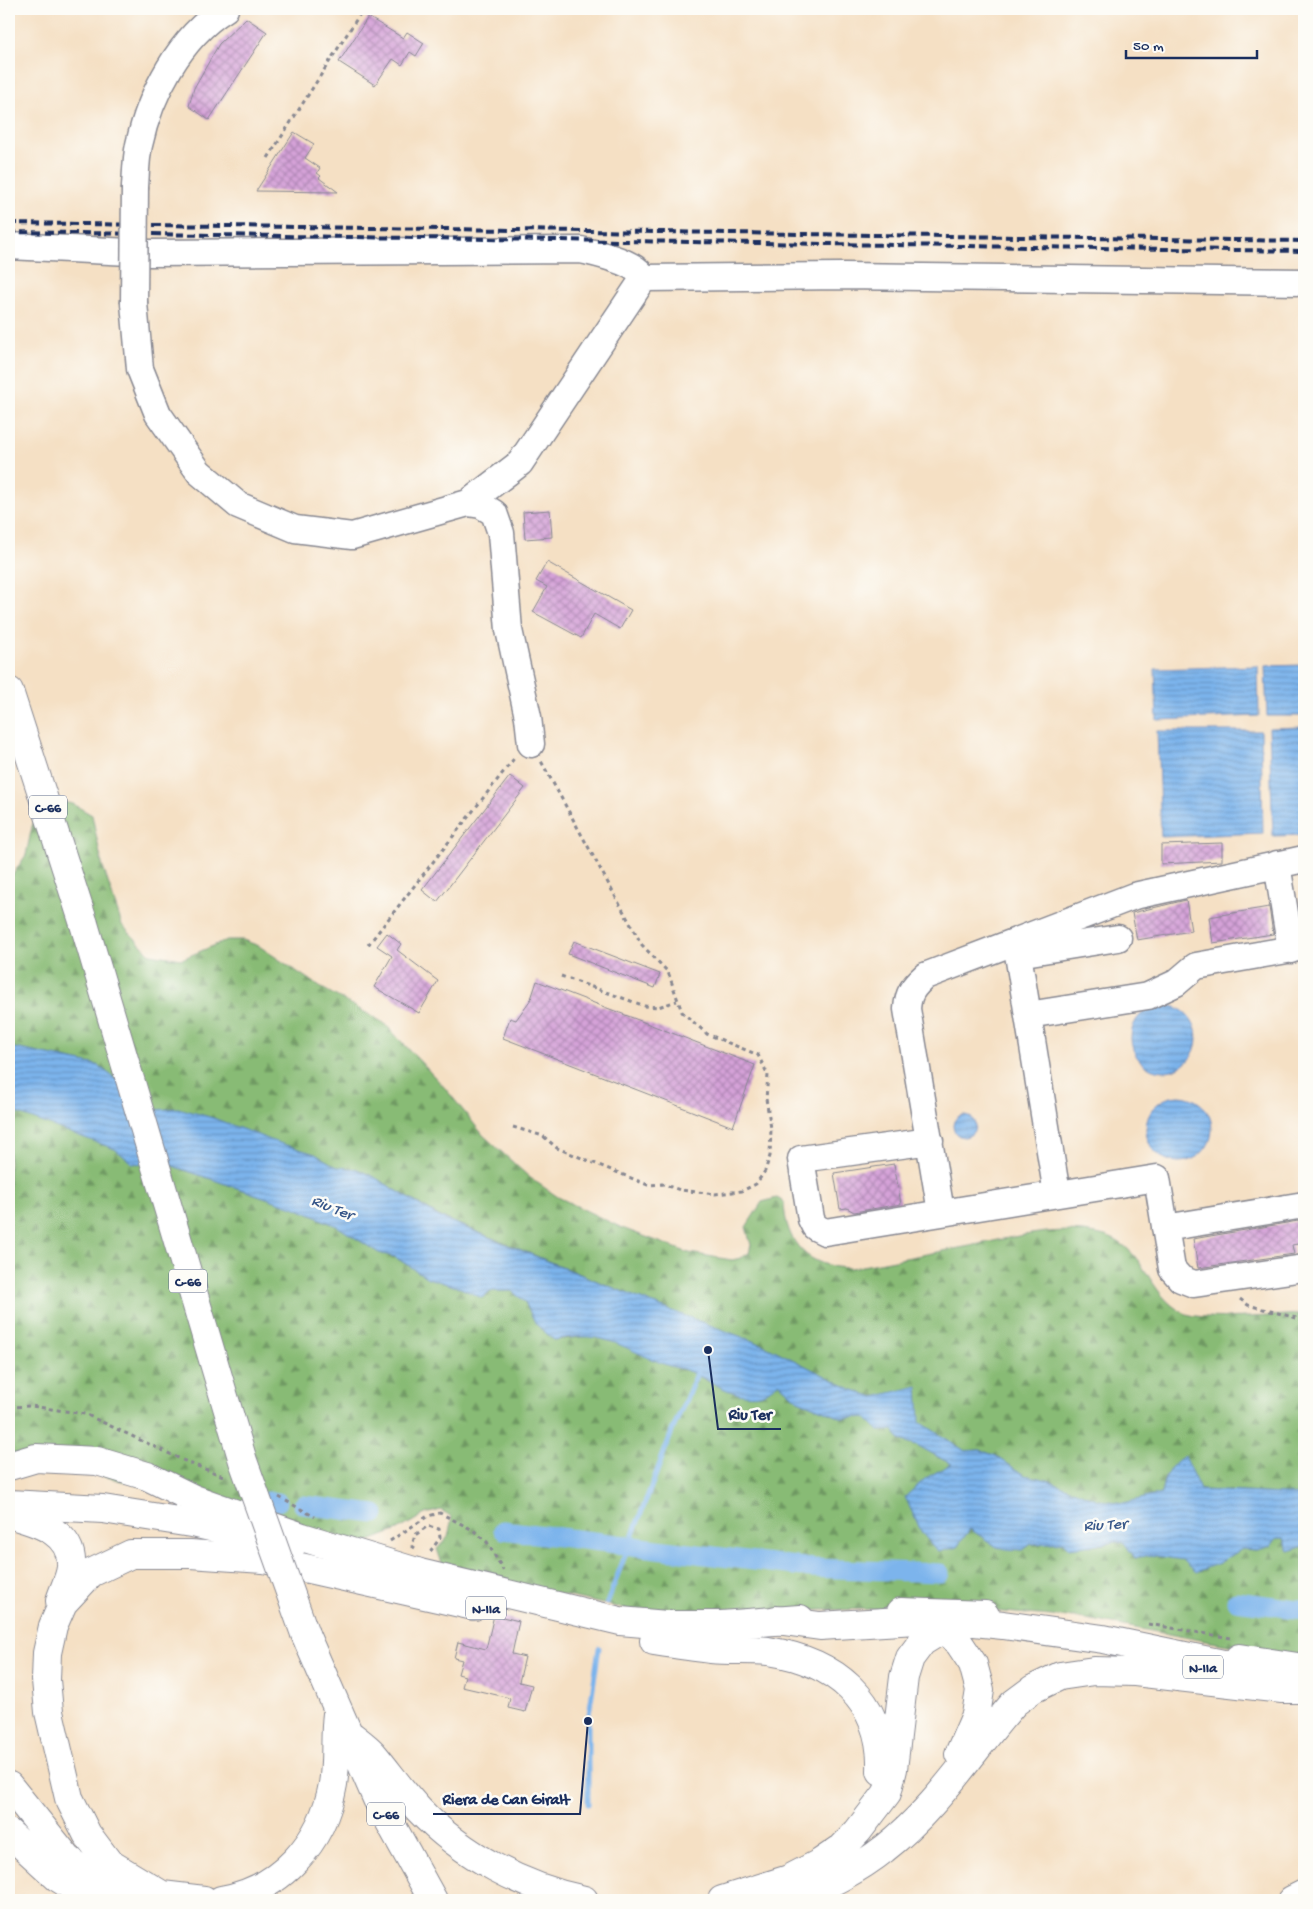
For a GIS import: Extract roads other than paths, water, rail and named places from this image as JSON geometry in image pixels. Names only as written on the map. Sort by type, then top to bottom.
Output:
[{"type":"main road","name":"C-66","points":[[9,691],[84,924],[243,1461],[305,1634],[342,1721],[377,1799],[433,1900]]},
{"type":"main road","points":[[12,1465],[36,1458],[97,1461],[147,1476],[194,1499],[302,1537],[423,1563]]},
{"type":"main road","name":"N-IIa","points":[[9,1504],[103,1510],[197,1524],[423,1563],[451,1581],[620,1621],[667,1625],[712,1625],[898,1612],[997,1616],[1103,1630],[1263,1663],[1304,1668]]},
{"type":"main road","points":[[9,1514],[39,1523],[60,1535],[68,1549],[71,1567],[47,1653],[46,1680],[49,1712],[69,1798],[86,1834],[109,1862],[162,1895],[204,1900]]},
{"type":"main road","name":"N-IIa","points":[[9,1522],[39,1523],[142,1534],[264,1559],[571,1628],[654,1641],[716,1642],[891,1629],[943,1629],[987,1632],[1103,1647],[1253,1677],[1304,1685]]},
{"type":"main road","points":[[53,1626],[63,1603],[91,1572],[132,1554],[190,1554],[264,1559]]},
{"type":"main road","points":[[776,1620],[820,1626],[916,1620],[943,1629],[959,1642],[973,1664],[980,1690],[976,1715],[937,1798]]},
{"type":"main road","points":[[722,1900],[789,1879],[842,1848],[858,1832],[888,1793],[893,1769],[904,1677],[910,1658],[922,1642],[943,1629],[965,1622],[1003,1625],[1103,1639],[1228,1665],[1263,1663]]},
{"type":"main road","points":[[654,1641],[712,1649],[754,1650],[791,1656],[810,1663],[846,1683],[860,1696],[870,1712],[878,1732],[882,1753],[881,1782],[875,1804],[858,1832]]},
{"type":"main road","points":[[794,1900],[840,1877],[884,1850],[919,1818],[937,1798],[1014,1703],[1033,1689],[1060,1676],[1094,1671],[1135,1672],[1282,1690],[1304,1689]]},
{"type":"main road","points":[[221,1900],[242,1897],[277,1878],[297,1861],[314,1838],[327,1808],[342,1721]]},
{"type":"main road","points":[[342,1721],[372,1752],[402,1792],[421,1812],[469,1852],[529,1884],[584,1900]]},
{"type":"main road","points":[[9,1786],[68,1859],[123,1900]]},
{"type":"main road","points":[[9,1833],[57,1877],[94,1900]]},
{"type":"main road","points":[[1292,1900],[1304,1894]]},
{"type":"street","points":[[225,9],[210,18],[181,48],[159,87],[139,145],[135,186],[134,303],[140,369],[158,414],[199,472],[238,505],[295,529],[352,536],[468,503],[520,463],[644,278]]},
{"type":"street","points":[[9,246],[150,253],[581,250],[606,255],[636,269],[644,278],[833,276],[1304,282]]},
{"type":"street","points":[[468,503],[481,505],[494,512],[501,533],[509,630],[528,717],[531,744]]},
{"type":"street","points":[[941,1212],[907,1009],[908,997],[913,986],[925,976],[1017,948],[1134,896],[1304,859]]},
{"type":"street","points":[[1028,1015],[1148,996],[1176,983],[1196,966],[1297,949],[1277,864]]},
{"type":"street","points":[[1017,948],[1118,938]]},
{"type":"street","points":[[1017,948],[1056,1194]]},
{"type":"street","points":[[930,1141],[801,1159],[811,1219],[815,1227],[825,1232],[1157,1178],[1172,1269],[1181,1279],[1194,1284],[1304,1268]]},
{"type":"street","points":[[1165,1228],[1304,1205]]},
{"type":"water","points":[[1304,665],[1304,716],[1267,716],[1265,666]]},
{"type":"water","points":[[1258,666],[1259,716],[1157,720],[1155,669]]},
{"type":"water","points":[[1304,727],[1304,835],[1273,836],[1269,728]]},
{"type":"water","points":[[1157,731],[1261,731],[1263,833],[1161,837]]},
{"type":"water","points":[[1158,1005],[1170,1005],[1182,1010],[1192,1020],[1197,1032],[1195,1051],[1182,1066],[1170,1071],[1158,1071],[1146,1066],[1136,1056],[1131,1044],[1131,1032],[1136,1020],[1146,1010]]},
{"type":"water","points":[[9,1047],[97,1065],[158,1110],[178,1108],[213,1118],[273,1141],[315,1154],[337,1167],[357,1169],[374,1177],[439,1217],[653,1304],[766,1346],[851,1389],[874,1397],[918,1386],[920,1422],[965,1451],[980,1450],[996,1456],[1024,1475],[1047,1480],[1098,1500],[1124,1503],[1161,1494],[1168,1472],[1184,1456],[1200,1490],[1304,1495],[1304,1546],[1289,1551],[1284,1538],[1277,1538],[1271,1546],[1257,1550],[1242,1549],[1219,1563],[1196,1572],[1183,1560],[1150,1555],[1135,1558],[1123,1541],[1069,1548],[1064,1542],[1031,1544],[1023,1550],[1006,1549],[997,1547],[970,1529],[957,1547],[938,1552],[922,1533],[905,1497],[926,1478],[951,1464],[917,1445],[900,1440],[894,1430],[879,1431],[865,1417],[842,1418],[798,1400],[779,1383],[767,1392],[759,1395],[740,1394],[722,1388],[686,1370],[670,1366],[602,1339],[573,1337],[554,1340],[536,1324],[525,1302],[512,1291],[490,1291],[482,1298],[461,1288],[428,1278],[395,1257],[379,1253],[337,1226],[296,1208],[173,1166],[132,1163],[115,1149],[9,1110]]},
{"type":"water","points":[[1172,1096],[1186,1096],[1198,1101],[1207,1110],[1212,1122],[1210,1142],[1203,1153],[1186,1162],[1172,1162],[1160,1157],[1151,1148],[1146,1136],[1146,1122],[1151,1110],[1160,1101]]},
{"type":"water","points":[[964,1115],[972,1118],[975,1126],[972,1134],[964,1137],[956,1134],[953,1126],[956,1118]]},
{"type":"waterway","points":[[607,1603],[673,1429],[698,1371]]},
{"type":"waterway","points":[[268,1501],[278,1502]]},
{"type":"waterway","points":[[303,1505],[375,1514]]},
{"type":"waterway","points":[[503,1530],[812,1568],[940,1573]]},
{"type":"waterway","points":[[1236,1601],[1304,1610]]},
{"type":"waterway","points":[[588,1804],[588,1721],[599,1648]]},
{"type":"railway","points":[[9,223],[1304,241]]},
{"type":"railway","points":[[9,232],[1304,251]]},
{"type":"place","name":"Riu Ter","points":[[708,1350]]},
{"type":"place","name":"Riera de Can Giralt","points":[[588,1721]]}]
